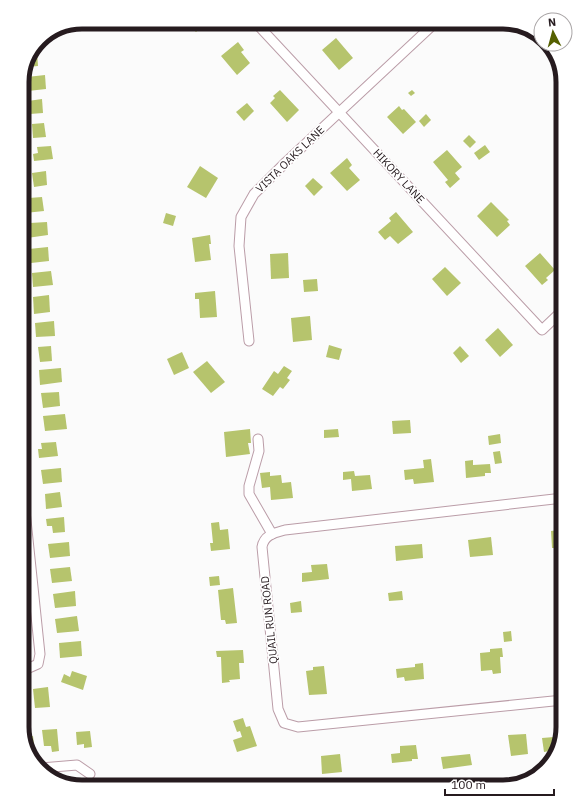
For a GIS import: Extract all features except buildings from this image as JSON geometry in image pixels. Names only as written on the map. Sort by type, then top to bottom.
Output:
[{"type":"street","name":"HIKORY LANE","points":[[262,29],[542,330],[556,317]]},
{"type":"street","name":"VISTA OAKS LANE","points":[[250,341],[240,246],[241,217],[254,194],[286,162],[428,29]]},
{"type":"street","points":[[258,439],[259,451],[249,486],[249,494],[272,534],[285,530],[556,499]]},
{"type":"street","name":"QUAIL RUN ROAD","points":[[272,534],[267,536],[262,547],[278,709],[284,723],[298,727],[556,701]]},
{"type":"street","points":[[29,549],[40,654],[38,664],[29,668]]},
{"type":"street","points":[[48,767],[77,765],[90,774]]}]
